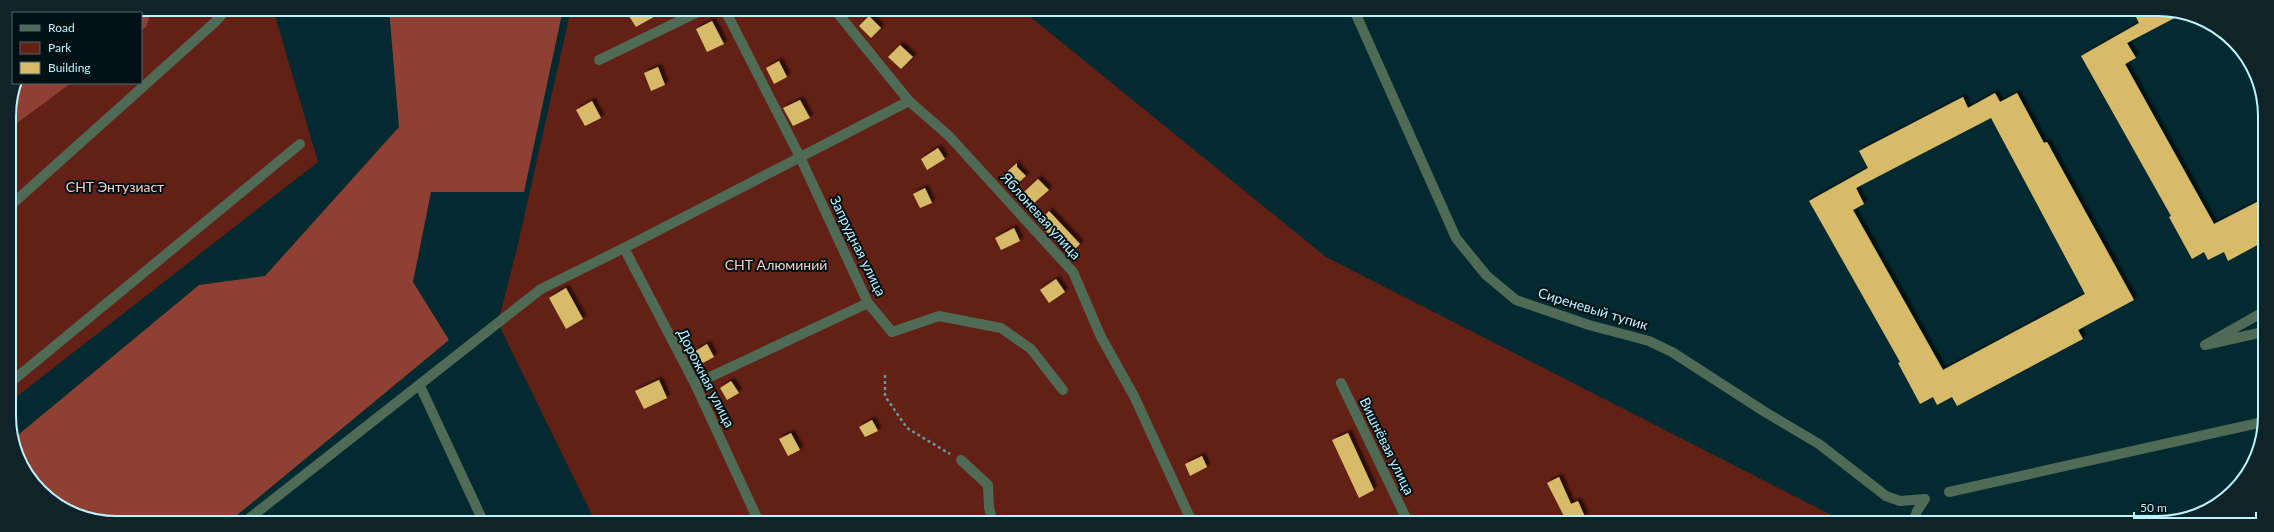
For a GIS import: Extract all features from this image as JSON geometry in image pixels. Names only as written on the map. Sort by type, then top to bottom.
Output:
[{"type":"street","points":[[16,201],[214,24],[221,16]]},
{"type":"street","points":[[600,60],[690,16]]},
{"type":"street","name":"Запрудная улица","points":[[728,16],[800,157],[868,303],[892,332],[939,316],[1000,328],[1031,349],[1064,390]]},
{"type":"street","name":"Яблоневая улица","points":[[840,16],[908,101],[949,136],[1073,272],[1101,336],[1134,396],[1189,516]]},
{"type":"street","name":"Сиреневый тупик","points":[[1357,16],[1456,238],[1486,274],[1516,300],[1589,325],[1649,341],[1672,352],[1765,412],[1819,444],[1886,496],[1900,501],[1925,499],[1915,516]]},
{"type":"street","points":[[252,516],[420,386],[541,289],[624,248],[908,101]]},
{"type":"street","points":[[16,378],[300,144]]},
{"type":"street","name":"Дорожная улица","points":[[624,248],[695,384],[756,516]]},
{"type":"street","points":[[695,384],[868,303]]},
{"type":"street","points":[[2258,315],[2205,345],[2258,333]]},
{"type":"street","name":"Вишнёвая улица","points":[[1340,383],[1405,516]]},
{"type":"street","points":[[420,386],[481,516]]},
{"type":"street","points":[[1949,492],[2257,423]]},
{"type":"street","points":[[961,460],[988,484],[989,508],[991,516]]},
{"type":"path","points":[[885,375],[885,396],[907,428],[961,460]]},
{"type":"green space","name":"СНТ Энтузиаст","points":[[142,16],[275,16],[318,162],[16,397],[16,109],[17,100],[32,84],[142,84]]},
{"type":"green space","name":"СНТ Алюминий","points":[[569,16],[1029,16],[1326,257],[1833,516],[593,516],[498,323],[518,244]]},
{"type":"shaded area","points":[[142,16],[150,16],[146,27],[142,29]]},
{"type":"shaded area","points":[[390,16],[562,16],[524,192],[431,192],[413,282],[449,340],[236,516],[109,516],[84,511],[72,506],[45,487],[26,460],[18,435],[199,285],[265,276],[399,127]]},
{"type":"shaded area","points":[[21,84],[70,84],[16,124],[16,109]]},
{"type":"building","points":[[629,16],[655,16],[636,27]]},
{"type":"building","points":[[869,16],[881,28],[871,38],[859,26]]},
{"type":"building","points":[[2136,16],[2175,18],[2127,43],[2136,58],[2125,64],[2214,224],[2258,202],[2258,245],[2228,261],[2224,252],[2208,260],[2204,252],[2192,259],[2169,217],[2171,216],[2081,56],[2139,23]]},
{"type":"building","points":[[712,21],[724,44],[707,52],[696,29]]},
{"type":"building","points":[[900,45],[913,57],[901,69],[888,57]]},
{"type":"building","points":[[779,61],[787,77],[774,84],[766,68]]},
{"type":"building","points":[[658,67],[665,85],[651,91],[644,73]]},
{"type":"building","points":[[1995,93],[2000,102],[2017,93],[2044,143],[2047,142],[2134,300],[2078,330],[2083,339],[1957,406],[1952,397],[1937,405],[1933,397],[1920,404],[1898,363],[1900,362],[1809,201],[1868,168],[1859,151],[1963,97],[1968,108]],"holes":[[[1991,118],[2085,294],[1943,370],[1853,210],[1864,204],[1856,188]]]},
{"type":"building","points":[[800,100],[810,118],[793,126],[783,108]]},
{"type":"building","points":[[592,101],[601,118],[585,126],[576,110]]},
{"type":"building","points":[[938,148],[945,159],[927,170],[921,159]]},
{"type":"building","points":[[1017,163],[1017,167],[1026,176],[1011,189],[1001,177]]},
{"type":"building","points":[[1038,179],[1049,190],[1034,203],[1024,192]]},
{"type":"building","points":[[925,188],[932,203],[920,208],[913,194]]},
{"type":"building","points":[[1049,211],[1080,244],[1069,255],[1038,223]]},
{"type":"building","points":[[1014,228],[1020,241],[1001,250],[995,238]]},
{"type":"building","points":[[1056,279],[1065,292],[1049,303],[1040,290]]},
{"type":"building","points":[[566,288],[583,319],[566,329],[549,298]]},
{"type":"building","points":[[707,344],[714,357],[701,364],[694,352]]},
{"type":"building","points":[[659,380],[667,398],[644,409],[635,391]]},
{"type":"building","points":[[731,381],[739,393],[727,400],[720,388]]},
{"type":"building","points":[[872,420],[878,431],[865,437],[859,427]]},
{"type":"building","points":[[791,433],[800,450],[788,456],[779,439]]},
{"type":"building","points":[[1348,433],[1374,490],[1359,498],[1332,440]]},
{"type":"building","points":[[1202,456],[1207,467],[1190,476],[1185,464]]},
{"type":"building","points":[[1559,477],[1571,504],[1578,501],[1585,516],[1564,516],[1547,483]]}]
